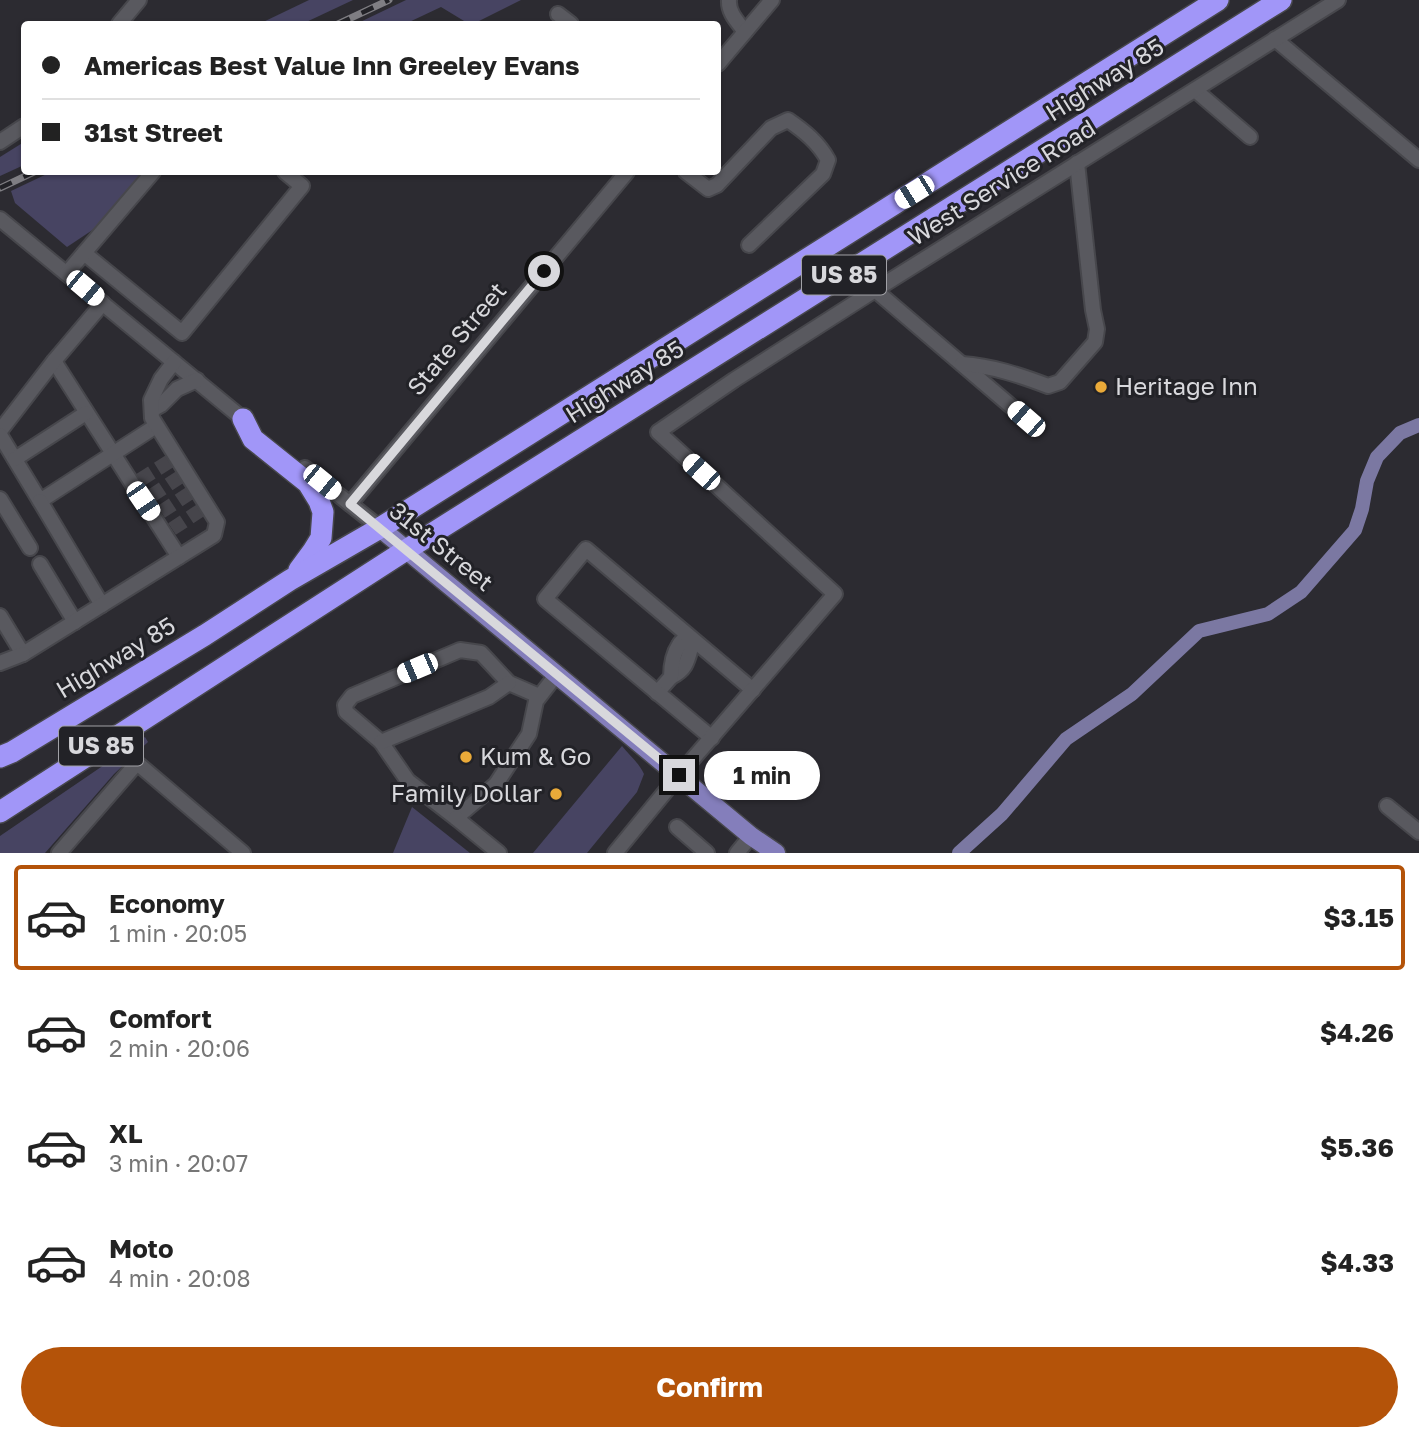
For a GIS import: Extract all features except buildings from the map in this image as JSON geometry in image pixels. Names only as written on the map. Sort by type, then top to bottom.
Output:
[{"type":"highway","name":"Highway 85","points":[[4,756],[205,635],[290,580],[380,528],[1218,0]]},
{"type":"highway","name":"Highway 85","points":[[0,812],[406,550],[1281,0]]},
{"type":"highway","points":[[243,419],[253,439],[308,483],[323,512],[321,538],[290,580]]},
{"type":"main road","name":"31st Street","points":[[380,528],[751,836],[776,853]]},
{"type":"street","points":[[122,21],[139,0]]},
{"type":"street","points":[[729,0],[731,13],[745,32]]},
{"type":"street","points":[[721,60],[772,0]]},
{"type":"street","name":"West Service Road","points":[[753,690],[835,594],[658,432],[875,290],[1338,0]]},
{"type":"street","points":[[558,14],[567,21]]},
{"type":"street","points":[[1275,39],[1419,160]]},
{"type":"street","points":[[1195,90],[1250,137]]},
{"type":"street","points":[[690,175],[708,189],[717,186],[771,128],[788,120],[806,132],[823,150],[828,159],[822,174],[748,245]]},
{"type":"street","points":[[0,142],[21,128]]},
{"type":"street","points":[[962,364],[985,366],[1048,386],[1060,382],[1095,342],[1097,329],[1077,163]]},
{"type":"street","points":[[67,274],[150,175]]},
{"type":"street","points":[[84,253],[182,333],[302,186],[289,175]]},
{"type":"street","name":"State Street","points":[[350,504],[625,175]]},
{"type":"street","name":"31st Street","points":[[0,219],[380,528]]},
{"type":"street","points":[[875,290],[1026,419]]},
{"type":"street","points":[[102,605],[0,433],[54,361],[103,303]]},
{"type":"street","points":[[54,361],[86,413],[168,531],[179,556]]},
{"type":"street","points":[[0,663],[23,654],[214,535],[217,522],[193,491],[152,418],[151,400],[174,362]]},
{"type":"street","points":[[152,410],[177,389],[197,380]]},
{"type":"street","points":[[15,459],[86,413]]},
{"type":"street","points":[[40,501],[156,426]]},
{"type":"street","points":[[0,499],[30,548]]},
{"type":"street","points":[[615,853],[753,690],[686,637],[586,549],[545,599],[712,738]]},
{"type":"street","points":[[40,564],[75,622]]},
{"type":"street","points":[[0,617],[23,654]]},
{"type":"street","points":[[657,693],[671,677],[671,667],[679,645],[686,637]]},
{"type":"street","points":[[499,853],[408,781],[381,742],[346,712],[345,705],[352,696],[460,650],[481,653],[509,683],[539,696]]},
{"type":"street","points":[[456,818],[496,784],[529,734],[536,701],[557,674]]},
{"type":"street","points":[[381,742],[489,697],[509,683]]},
{"type":"street","points":[[59,853],[136,763],[243,853]]},
{"type":"street","points":[[1387,806],[1419,832]]},
{"type":"street","points":[[677,827],[707,853]]},
{"type":"street","points":[[737,853],[751,836]]},
{"type":"shaded area","points":[[309,0],[353,0],[308,21],[265,21]]},
{"type":"shaded area","points":[[406,0],[521,0],[479,21],[464,21],[441,7],[411,21],[362,21]]},
{"type":"shaded area","points":[[21,144],[21,166],[0,176],[0,157]]},
{"type":"shaded area","points":[[45,175],[144,175],[100,225],[67,247],[15,203],[11,191]]},
{"type":"shaded area","points":[[145,737],[148,742],[114,774],[45,853],[0,853],[0,836]]},
{"type":"shaded area","points":[[622,746],[644,774],[637,792],[587,853],[533,853]]},
{"type":"shaded area","points":[[412,807],[470,853],[393,853]]},
{"type":"waterway","points":[[959,853],[1002,814],[1066,739],[1132,694],[1199,631],[1268,614],[1301,592],[1355,530],[1367,481],[1377,457],[1400,433],[1419,425]]},
{"type":"tunnel","points":[[140,480],[170,461]]},
{"type":"tunnel","points":[[151,496],[180,477]]},
{"type":"tunnel","points":[[161,512],[190,493]]},
{"type":"tunnel","points":[[172,529],[201,510]]},
{"type":"railway","points":[[344,21],[389,0]]},
{"type":"railway","points":[[0,188],[28,175]]},
{"type":"place","name":"Heritage Inn","points":[[1101,387]]},
{"type":"place","name":"Kum & Go","points":[[466,757]]},
{"type":"place","name":"Family Dollar","points":[[556,794]]},
{"type":"route","points":[[544,271],[350,504],[679,775]]}]
